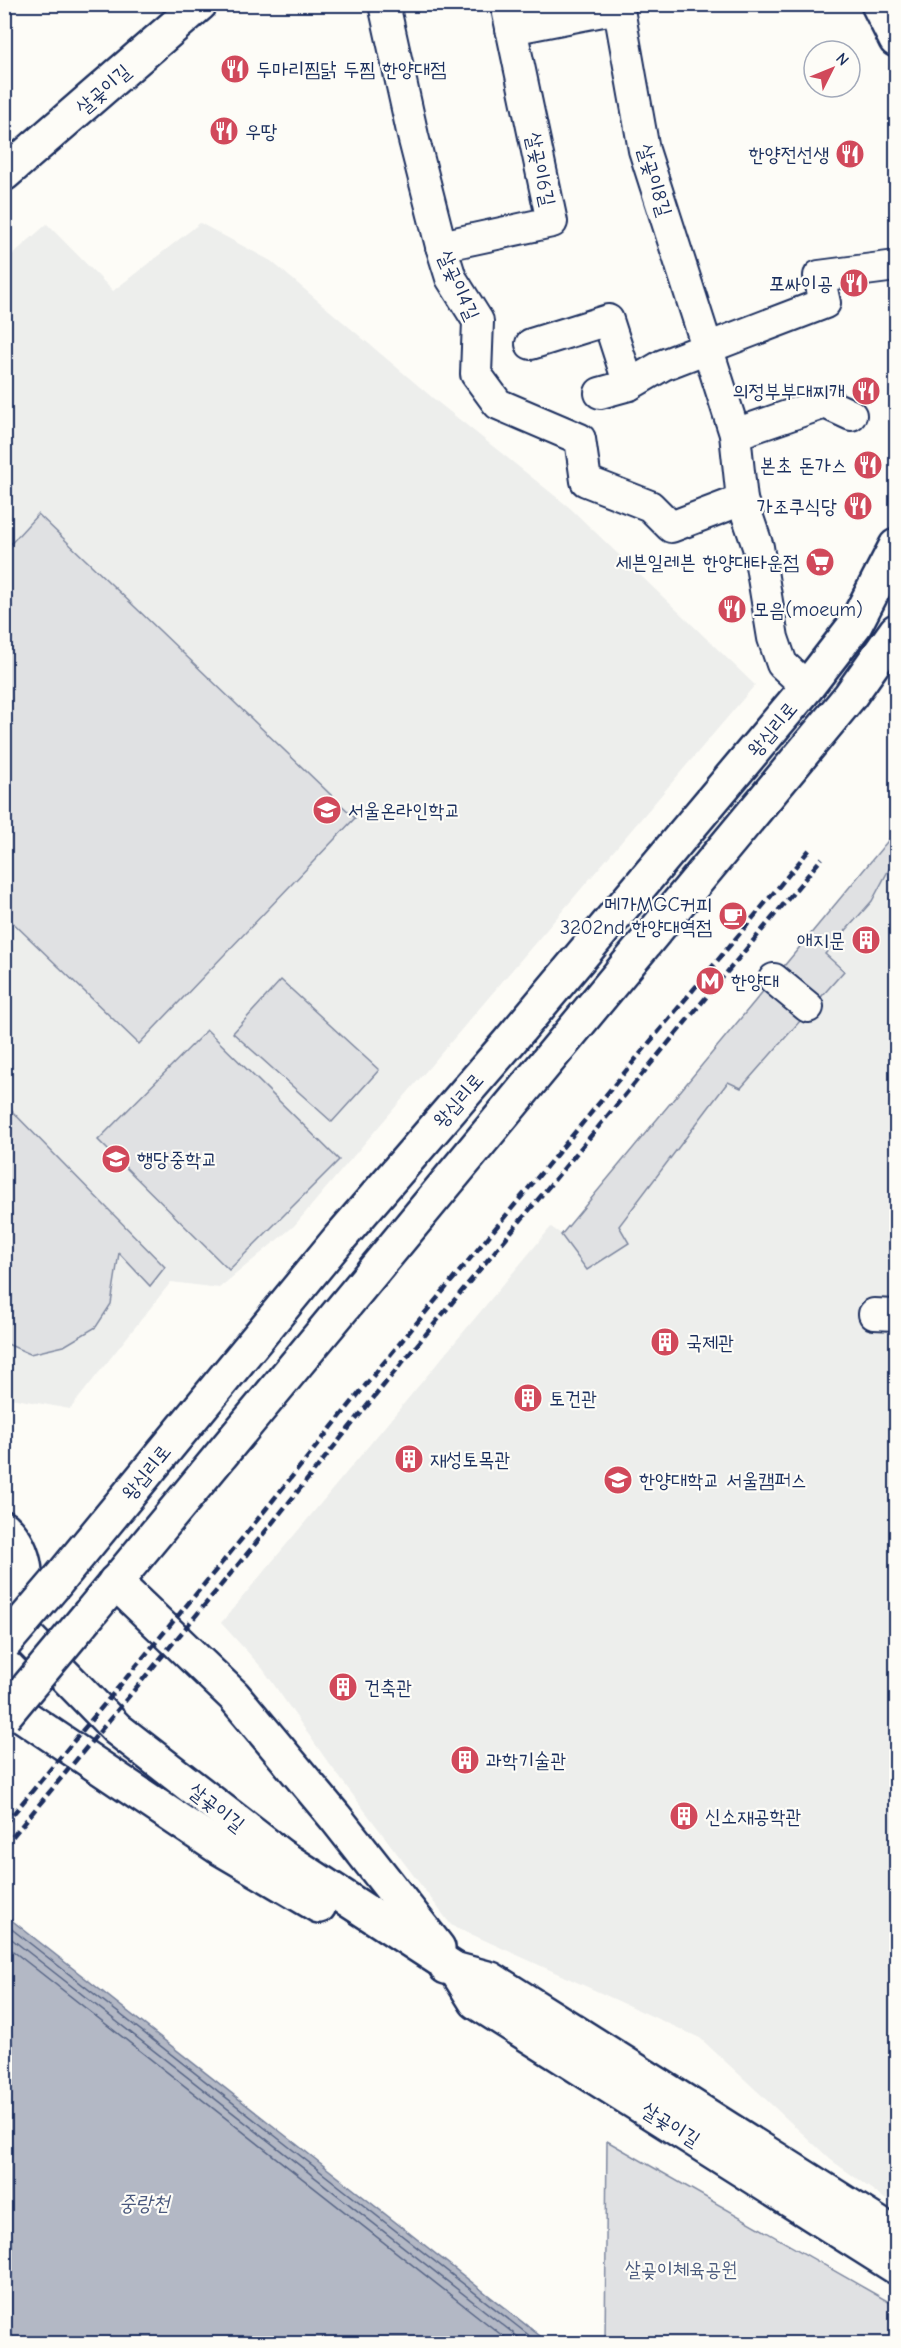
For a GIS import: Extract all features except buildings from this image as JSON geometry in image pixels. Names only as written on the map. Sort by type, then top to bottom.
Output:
[{"type":"main road","name":"살곶이길","points":[[4,174],[200,4]]},
{"type":"main road","points":[[878,4],[897,40]]},
{"type":"main road","name":"왕십리로","points":[[11,1626],[56,1583],[338,1240],[509,1042],[807,687],[855,625],[897,546]]},
{"type":"main road","name":"왕십리로","points":[[4,1716],[850,696],[897,631]]},
{"type":"main road","points":[[4,1528],[23,1555],[27,1580],[11,1626]]},
{"type":"main road","points":[[115,1582],[234,1696],[456,1970]]},
{"type":"main road","name":"살곶이길","points":[[11,1626],[117,1729],[281,1856],[456,1970],[476,2002],[897,2267]]},
{"type":"main road","name":"살곶이길","points":[[4,1703],[217,1846],[375,1940],[456,1970],[491,1979],[897,2235]]},
{"type":"street","name":"살곶이4길","points":[[384,4],[413,136],[441,246],[451,278],[478,321],[476,374],[498,404],[580,439],[586,481],[650,507],[671,527],[742,500]]},
{"type":"street","name":"살곶이8길","points":[[508,17],[618,6],[644,150],[735,434],[742,500],[758,547],[773,638],[782,664],[807,687]]},
{"type":"street","name":"살곶이6길","points":[[441,246],[552,222],[508,17]]},
{"type":"street","points":[[600,393],[629,385],[663,365],[825,303],[819,276],[897,266]]},
{"type":"street","points":[[531,344],[608,320],[629,385]]},
{"type":"street","points":[[735,434],[825,403],[851,415]]},
{"type":"street","points":[[774,979],[808,1007]]},
{"type":"shaded area","name":"서울온라인학교","points":[[200,223],[271,261],[440,404],[570,508],[755,685],[294,1226],[219,1288],[171,1282],[70,1409],[5,1397],[4,262],[47,224],[113,291]]},
{"type":"shaded area","name":"한양대학교 서울캠퍼스","points":[[896,831],[896,2207],[831,2160],[700,2038],[451,1925],[325,1758],[263,1669],[221,1623],[551,1227],[561,1234]]},
{"type":"green space","points":[[38,514],[355,818],[139,1044],[5,915],[5,550]]},
{"type":"green space","points":[[896,831],[896,856],[872,901],[825,954],[844,971],[741,1088],[728,1082],[619,1226],[629,1243],[587,1270],[561,1235]]},
{"type":"green space","points":[[281,980],[379,1070],[332,1122],[233,1033]]},
{"type":"green space","points":[[207,1030],[339,1160],[229,1270],[98,1140]]},
{"type":"green space","points":[[5,1104],[165,1267],[150,1286],[119,1253],[111,1304],[96,1327],[64,1346],[30,1354],[5,1343]]},
{"type":"green space","name":"살곶이체육공원","points":[[607,2141],[896,2306],[896,2343],[605,2343]]},
{"type":"water","name":"중랑천","points":[[5,1915],[549,2343],[5,2343]]},
{"type":"railway","points":[[4,1825],[810,849]]},
{"type":"railway","points":[[4,1847],[392,1375],[822,858]]},
{"type":"place","name":"두마리찜닭 두찜 한양대점","points":[[235,69]]},
{"type":"place","name":"우땅","points":[[224,131]]},
{"type":"place","name":"한양전선생","points":[[850,154]]},
{"type":"place","name":"포싸이공","points":[[854,283]]},
{"type":"place","name":"의정부부대찌개","points":[[866,391]]},
{"type":"place","name":"본초 돈가스","points":[[868,465]]},
{"type":"place","name":"가조쿠식당","points":[[858,506]]},
{"type":"place","name":"세븐일레븐 한양대타운점","points":[[820,562]]},
{"type":"place","name":"모음(moeum)","points":[[732,609]]},
{"type":"place","name":"서울온라인학교","points":[[327,810]]},
{"type":"place","name":"메가MGC커피 3202nd 한양대역점","points":[[733,916]]},
{"type":"place","name":"애지문","points":[[866,940]]},
{"type":"place","name":"한양대","points":[[710,981]]},
{"type":"place","name":"행당중학교","points":[[116,1159]]},
{"type":"place","name":"국제관","points":[[665,1342]]},
{"type":"place","name":"토건관","points":[[528,1398]]},
{"type":"place","name":"재성토목관","points":[[409,1459]]},
{"type":"place","name":"한양대학교 서울캠퍼스","points":[[618,1480]]},
{"type":"place","name":"건축관","points":[[343,1687]]},
{"type":"place","name":"과학기술관","points":[[465,1760]]},
{"type":"place","name":"신소재공학관","points":[[684,1816]]}]
